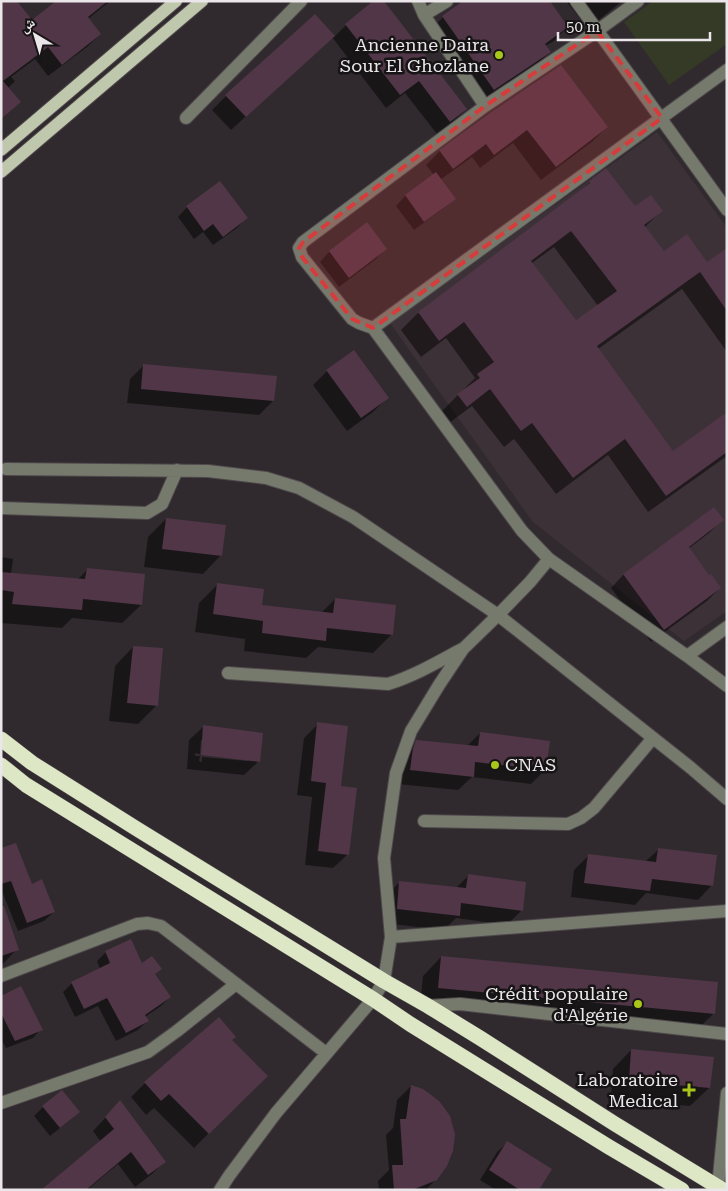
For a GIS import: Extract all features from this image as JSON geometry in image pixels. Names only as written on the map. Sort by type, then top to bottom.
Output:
[{"type":"highway","points":[[1,739],[40,768],[137,829],[384,981],[428,1006],[720,1188]]},
{"type":"highway","points":[[1,765],[26,785],[609,1147],[682,1190]]},
{"type":"main road","points":[[1,150],[176,1]]},
{"type":"main road","points":[[1,172],[202,1]]},
{"type":"street","points":[[186,118],[301,1]]},
{"type":"street","points":[[418,1],[424,15],[485,106]]},
{"type":"street","points":[[424,15],[447,1]]},
{"type":"street","points":[[576,1],[727,210]]},
{"type":"street","points":[[638,1],[597,31],[485,106],[303,242],[299,248],[302,257],[352,319],[373,328],[522,531],[549,559],[727,686]]},
{"type":"street","points":[[373,328],[727,70]]},
{"type":"street","points":[[6,469],[208,470],[266,478],[299,488],[353,517],[498,615],[691,768],[727,799]]},
{"type":"street","points":[[1,508],[147,514],[162,504],[177,470]]},
{"type":"street","points":[[220,1190],[276,1113],[373,999],[384,981],[391,937],[384,858],[396,772],[411,731],[464,649],[530,582],[549,559]]},
{"type":"street","points":[[686,656],[727,627]]},
{"type":"street","points":[[228,673],[388,684],[401,680],[464,649]]},
{"type":"street","points":[[424,822],[568,824],[581,818],[594,808],[653,738]]},
{"type":"street","points":[[391,937],[727,911]]},
{"type":"street","points":[[1,976],[137,924],[148,923],[161,926],[326,1054]]},
{"type":"street","points":[[1,1103],[148,1052],[236,984]]},
{"type":"street","points":[[428,1006],[460,1004],[727,1034]]},
{"type":"street","points":[[720,1188],[727,1093]]},
{"type":"highlighted area","points":[[597,31],[662,118],[373,328],[352,319],[302,257],[299,248],[303,242],[485,106]]},
{"type":"shaded area","points":[[657,132],[727,228],[727,611],[684,641],[533,522],[390,323]]},
{"type":"green space","points":[[653,1],[727,1],[727,44],[669,85],[624,22]]},
{"type":"building","points":[[1,1],[17,1],[32,20],[56,1],[108,1],[88,17],[101,34],[62,65],[48,47],[3,81],[21,102],[1,119]]},
{"type":"building","points":[[373,1],[384,1],[467,109],[450,122],[419,81],[400,95],[345,24]]},
{"type":"building","name":"Ancienne Daira Sour El Ghozlane","points":[[463,1],[550,1],[568,27],[545,44],[551,52],[494,90],[442,16]]},
{"type":"building","points":[[315,14],[335,36],[246,117],[225,95]]},
{"type":"building","points":[[561,65],[608,127],[556,167],[527,130],[494,155],[486,144],[453,169],[439,150]]},
{"type":"building","points":[[606,168],[635,206],[651,195],[663,211],[644,225],[664,251],[687,234],[707,262],[727,248],[727,311],[700,272],[597,346],[673,451],[727,412],[727,452],[666,496],[625,439],[573,478],[532,423],[521,431],[490,389],[467,407],[457,394],[480,378],[477,374],[494,362],[464,322],[439,341],[418,312],[590,183],[589,181]],"holes":[[[571,231],[617,291],[576,320],[531,261]]]},
{"type":"building","points":[[436,172],[456,199],[424,222],[405,195]]},
{"type":"building","points":[[220,181],[248,218],[223,237],[213,224],[204,231],[186,206]]},
{"type":"building","points":[[367,222],[387,249],[349,278],[329,251]]},
{"type":"building","points":[[354,350],[389,398],[361,418],[326,370]]},
{"type":"building","points":[[143,364],[277,376],[274,401],[141,389]]},
{"type":"building","points":[[714,507],[724,520],[689,547],[721,588],[664,630],[623,574]]},
{"type":"building","points":[[166,518],[226,525],[222,556],[162,549]]},
{"type":"building","points":[[87,568],[145,574],[142,605],[83,599],[82,610],[12,604],[14,592],[1,590],[1,572],[85,579]]},
{"type":"building","points":[[217,583],[264,589],[262,605],[333,613],[335,598],[396,605],[393,635],[327,628],[326,641],[262,633],[263,621],[213,614]]},
{"type":"building","points":[[133,646],[163,648],[158,706],[127,703]]},
{"type":"building","points":[[317,722],[348,726],[341,786],[357,788],[349,855],[318,851],[326,783],[311,781]]},
{"type":"building","points":[[203,725],[263,733],[260,762],[201,755]]},
{"type":"building","points":[[480,732],[550,741],[546,770],[475,762],[474,777],[410,770],[416,740],[478,746]]},
{"type":"building","points":[[16,843],[32,884],[42,879],[55,912],[27,923],[11,881],[1,884],[1,848]]},
{"type":"building","points":[[658,848],[717,855],[713,886],[652,879],[650,891],[584,883],[588,854],[656,862]]},
{"type":"building","points":[[468,874],[526,882],[523,911],[461,903],[460,916],[397,909],[399,881],[466,888]]},
{"type":"building","points":[[1,906],[4,906],[19,950],[1,956]]},
{"type":"building","points":[[131,939],[142,963],[152,956],[162,969],[155,974],[171,997],[145,1015],[149,1021],[126,1033],[107,998],[84,1009],[71,982],[110,963],[105,951]]},
{"type":"building","points":[[441,956],[718,982],[715,1014],[438,988]]},
{"type":"building","points":[[21,986],[43,1030],[15,1041],[1,1013],[1,996]]},
{"type":"building","points":[[219,1017],[236,1037],[232,1040],[268,1076],[209,1134],[169,1094],[161,1101],[144,1082]]},
{"type":"building","points":[[631,1049],[714,1057],[710,1088],[629,1081]]},
{"type":"building","points":[[411,1085],[423,1089],[430,1094],[440,1102],[450,1116],[455,1134],[453,1151],[447,1166],[437,1180],[412,1190],[394,1190],[392,1165],[403,1165],[400,1119],[406,1119]]},
{"type":"building","points":[[62,1090],[80,1112],[60,1128],[42,1106]]},
{"type":"building","points":[[120,1100],[166,1162],[148,1175],[131,1152],[86,1190],[41,1190],[114,1129],[105,1117]]},
{"type":"building","points":[[507,1141],[552,1169],[539,1190],[520,1190],[489,1170]]},
{"type":"place","name":"Ancienne Daira Sour El Ghozlane","points":[[499,55]]},
{"type":"place","name":"CNAS","points":[[495,765]]},
{"type":"place","name":"Crédit populaire d'Algérie","points":[[638,1004]]},
{"type":"place","name":"Laboratoire Medical","points":[[689,1090]]}]
